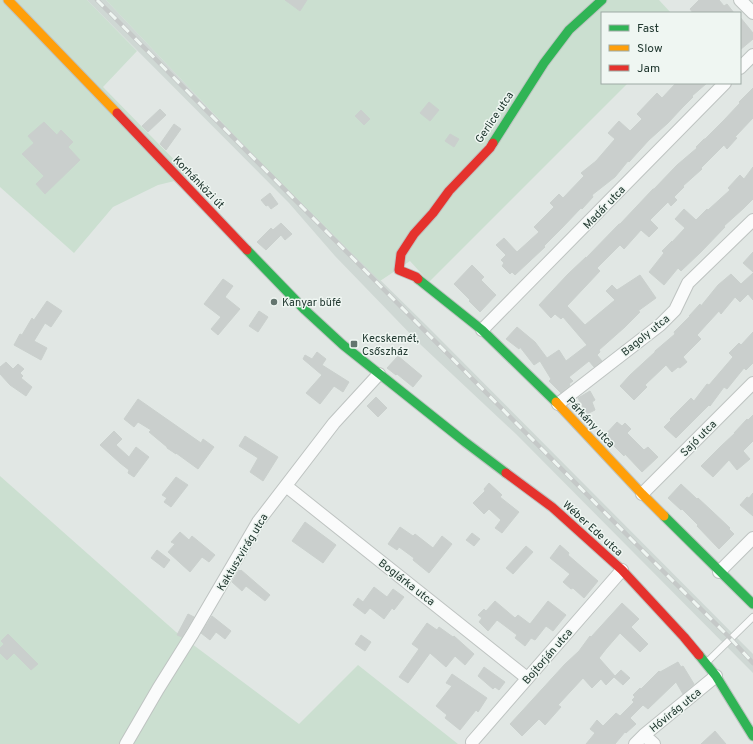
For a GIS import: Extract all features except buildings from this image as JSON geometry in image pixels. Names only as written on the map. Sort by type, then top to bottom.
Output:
[{"type":"street","name":"Korhánközi út","points":[[8,0],[305,310],[343,345],[380,374]]},
{"type":"street","name":"Gerlice utca","points":[[399,270],[401,254],[414,234],[434,213],[449,191],[490,148],[544,63],[569,30],[602,0]]},
{"type":"street","points":[[740,0],[753,13]]},
{"type":"street","points":[[741,67],[753,55]]},
{"type":"street","name":"Madár utca","points":[[482,330],[724,84]]},
{"type":"street","name":"Bagoly utca","points":[[558,404],[660,325],[675,310],[688,284],[753,220]]},
{"type":"street","name":"Párkány utca","points":[[399,270],[416,277],[482,330],[558,404],[642,494],[753,604]]},
{"type":"street","name":"Kaktuszvirág utca","points":[[126,744],[258,522],[334,423],[380,374]]},
{"type":"street","name":"Wéber Ede utca","points":[[380,374],[465,442],[552,507],[622,570],[680,632],[706,663],[716,676],[753,736]]},
{"type":"street","name":"Sajó utca","points":[[642,494],[753,383]]},
{"type":"street","name":"Boglárka utca","points":[[286,486],[527,678]]},
{"type":"street","points":[[720,572],[753,538]]},
{"type":"street","name":"Bojtorján utca","points":[[472,742],[622,570]]},
{"type":"street","name":"Hóvirág utca","points":[[635,744],[716,676]]},
{"type":"street","points":[[644,735],[654,744]]},
{"type":"lane","points":[[706,663],[753,618]]},
{"type":"shaded area","points":[[87,0],[106,0],[250,152],[428,327],[753,654],[753,673],[516,434],[421,345],[335,256],[289,203]]},
{"type":"green space","points":[[0,0],[87,0],[137,51],[103,87],[191,177],[158,185],[113,207],[74,253],[0,187]]},
{"type":"green space","points":[[106,0],[659,0],[670,12],[601,12],[601,84],[627,84],[429,282],[410,261],[380,281],[250,152]]},
{"type":"green space","points":[[0,476],[176,632],[299,724],[358,665],[458,744],[0,744]]},
{"type":"railway","points":[[97,0],[731,639],[753,663]]},
{"type":"traffic: fast","points":[[493,143],[544,63],[569,30],[602,0]]},
{"type":"traffic: fast","points":[[247,250],[305,310],[343,345],[506,473]]},
{"type":"traffic: fast","points":[[418,279],[482,330],[556,402]]},
{"type":"traffic: fast","points":[[664,516],[753,604]]},
{"type":"traffic: fast","points":[[699,655],[716,676],[753,736]]},
{"type":"traffic: slow","points":[[8,0],[117,113]]},
{"type":"traffic: slow","points":[[556,402],[664,516]]},
{"type":"traffic: jam","points":[[117,113],[247,250]]},
{"type":"traffic: jam","points":[[418,279],[399,270],[401,254],[414,234],[433,213],[449,191],[493,143]]},
{"type":"traffic: jam","points":[[506,473],[552,507],[622,570],[699,655]]},
{"type":"place","name":"Kanyar büfé","points":[[274,302]]},
{"type":"place","name":"Kecskemét, Csőszház","points":[[354,344]]}]
